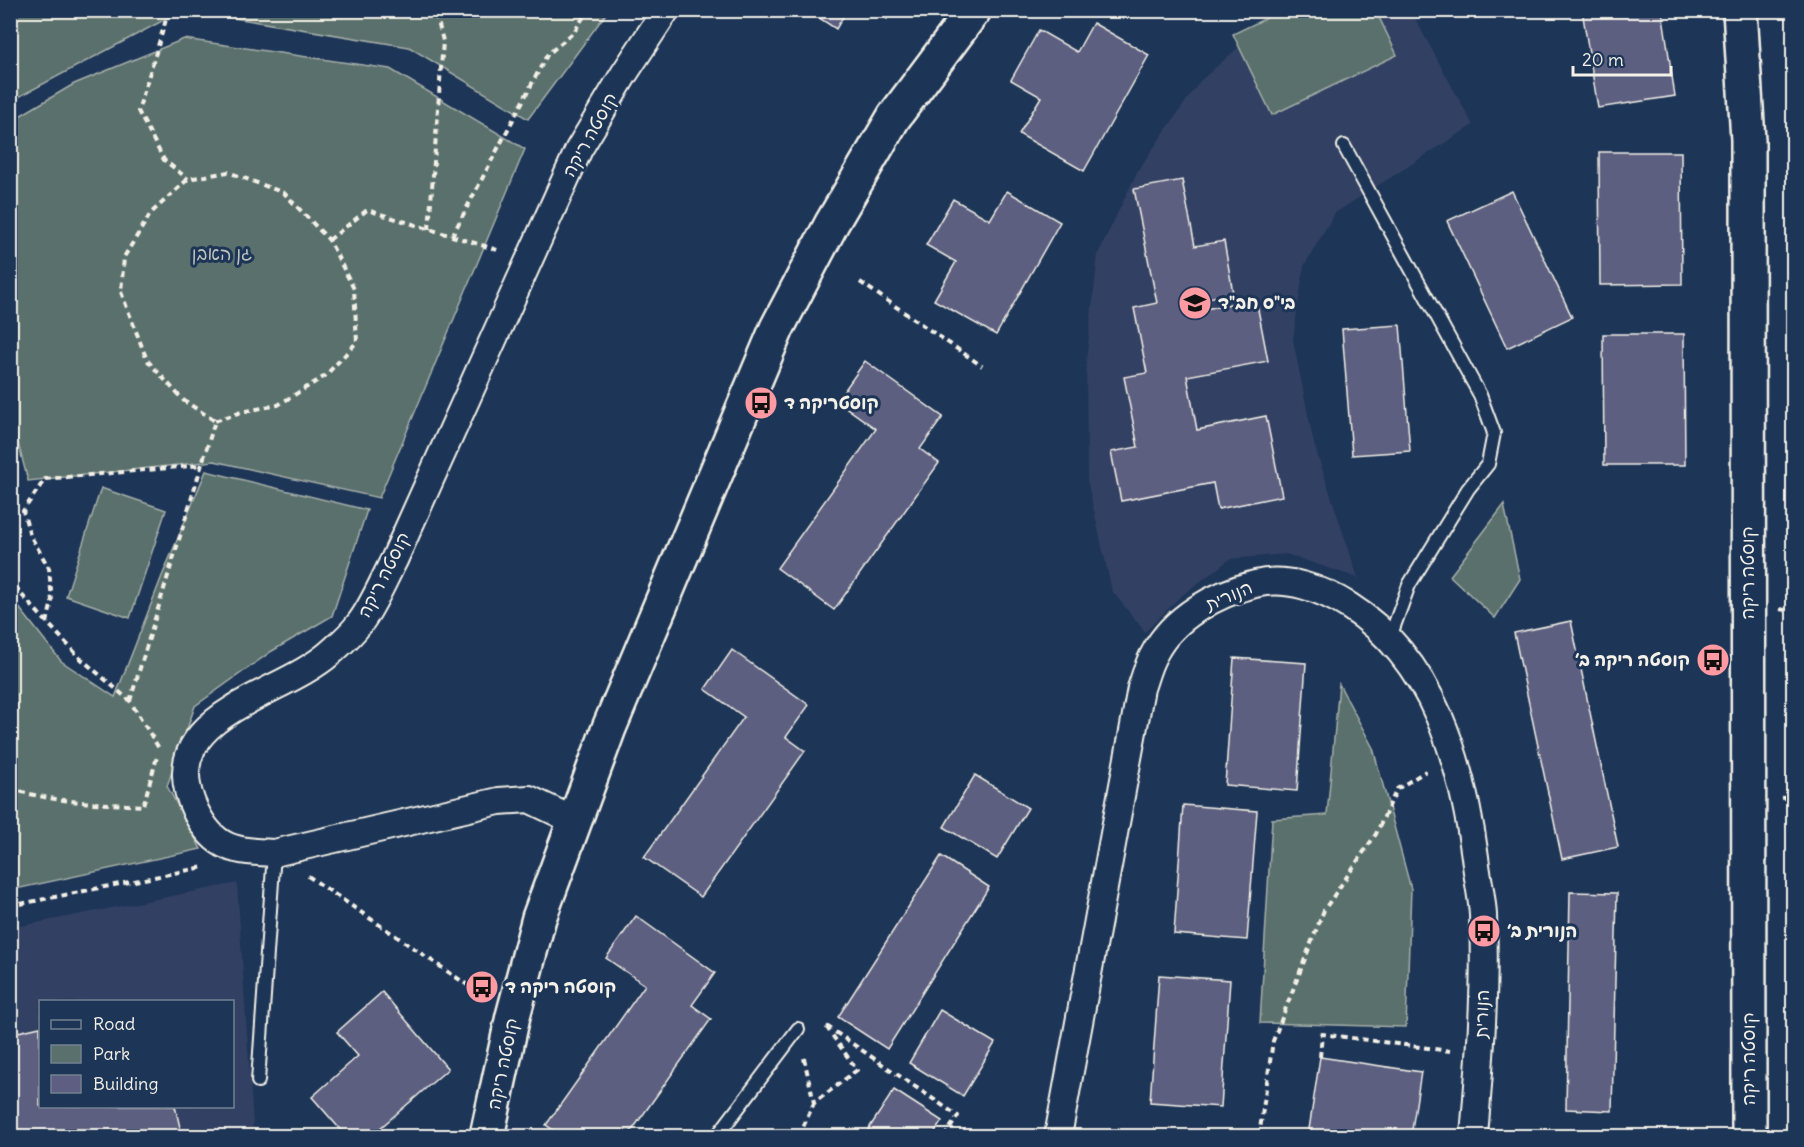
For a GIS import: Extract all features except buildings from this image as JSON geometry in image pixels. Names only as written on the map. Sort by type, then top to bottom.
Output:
[{"type":"street","name":"קוסטה ריקה","points":[[190,748],[213,722],[240,704],[292,680],[329,654],[360,624],[394,560],[579,149],[666,10]]},
{"type":"street","name":"קוסטה ריקה","points":[[487,1137],[513,1017],[539,918],[609,728],[777,328],[832,223],[894,117],[974,10]]},
{"type":"street","name":"קוסטה ריקה","points":[[1740,10],[1748,140],[1749,1137]]},
{"type":"street","name":"הנורית","points":[[1058,1137],[1141,688],[1154,653],[1177,624],[1208,602],[1240,588],[1269,580],[1306,586],[1339,600],[1368,618],[1420,678],[1440,716],[1454,754],[1472,834],[1483,913],[1483,988],[1474,1137]]},
{"type":"street","points":[[190,748],[186,782],[196,812],[218,843],[245,852],[274,853],[499,801],[529,799],[575,821]]},
{"type":"lane","points":[[1344,146],[1480,395],[1494,433],[1488,464],[1468,489],[1409,585],[1389,640]]},
{"type":"lane","points":[[258,1082],[274,853]]},
{"type":"lane","points":[[717,1137],[798,1029]]},
{"type":"path","points":[[169,10],[138,111],[164,160],[188,179]]},
{"type":"path","points":[[429,229],[443,41],[435,10]]},
{"type":"path","points":[[452,236],[547,55],[574,32],[588,10]]},
{"type":"path","points":[[228,172],[284,193],[329,240],[354,289],[357,342],[325,376],[278,405],[241,412],[215,421],[183,400],[147,360],[121,292],[124,257],[151,213],[188,179],[228,172]]},
{"type":"path","points":[[329,240],[367,210],[530,259]]},
{"type":"path","points":[[860,282],[982,366]]},
{"type":"path","points":[[130,701],[215,421]]},
{"type":"path","points":[[47,623],[52,602],[49,568],[30,535],[23,511],[45,479],[202,465]]},
{"type":"path","points":[[10,578],[20,593],[79,657],[130,701],[159,750],[143,806],[66,800],[10,788]]},
{"type":"path","points":[[159,750],[190,748]]},
{"type":"path","points":[[1259,1137],[1273,1041],[1324,910],[1376,834],[1397,789],[1454,754]]},
{"type":"path","points":[[274,853],[455,977]]},
{"type":"path","points":[[10,906],[205,867]]},
{"type":"path","points":[[799,1137],[814,1103],[857,1070],[825,1025],[958,1116],[945,1137]]},
{"type":"path","points":[[798,1029],[814,1103]]},
{"type":"path","points":[[1320,1057],[1322,1034],[1480,1055]]},
{"type":"shaded area","name":"בי\"ס חב\"ד","points":[[1286,11],[1411,11],[1473,125],[1335,213],[1304,266],[1293,340],[1314,444],[1358,578],[1286,554],[1230,559],[1180,597],[1145,632],[1112,591],[1087,480],[1086,362],[1098,254],[1138,170],[1200,81],[1273,17]]},
{"type":"shaded area","points":[[237,883],[252,1136],[11,1136],[11,928]]},
{"type":"green space","points":[[11,10],[181,10],[181,11],[11,101]]},
{"type":"green space","points":[[1283,10],[1376,11],[1397,55],[1272,115],[1233,34]]},
{"type":"green space","points":[[192,11],[608,11],[528,119],[409,47]]},
{"type":"green space","name":"גן האבן","points":[[184,39],[390,69],[525,149],[379,498],[214,461],[28,481],[11,416],[11,121],[74,84]]},
{"type":"green space","points":[[206,471],[367,510],[332,616],[272,651],[195,706],[167,786],[201,849],[16,889],[10,878],[10,596],[61,661],[115,697]]},
{"type":"green space","points":[[101,488],[166,510],[130,618],[66,596]]},
{"type":"green space","points":[[1504,505],[1520,579],[1495,618],[1450,576]]},
{"type":"green space","points":[[1339,684],[1373,748],[1411,889],[1406,1027],[1260,1023],[1272,819],[1327,815]]},
{"type":"place","name":"בי\"ס חב\"ד","points":[[1195,303]]},
{"type":"place","name":"קוסטריקה ד","points":[[761,403]]},
{"type":"place","name":"קוסטה ריקה ב׳","points":[[1713,660]]},
{"type":"place","name":"הנורית ב׳","points":[[1484,931]]},
{"type":"place","name":"קוסטה ריקה ד","points":[[482,987]]}]
